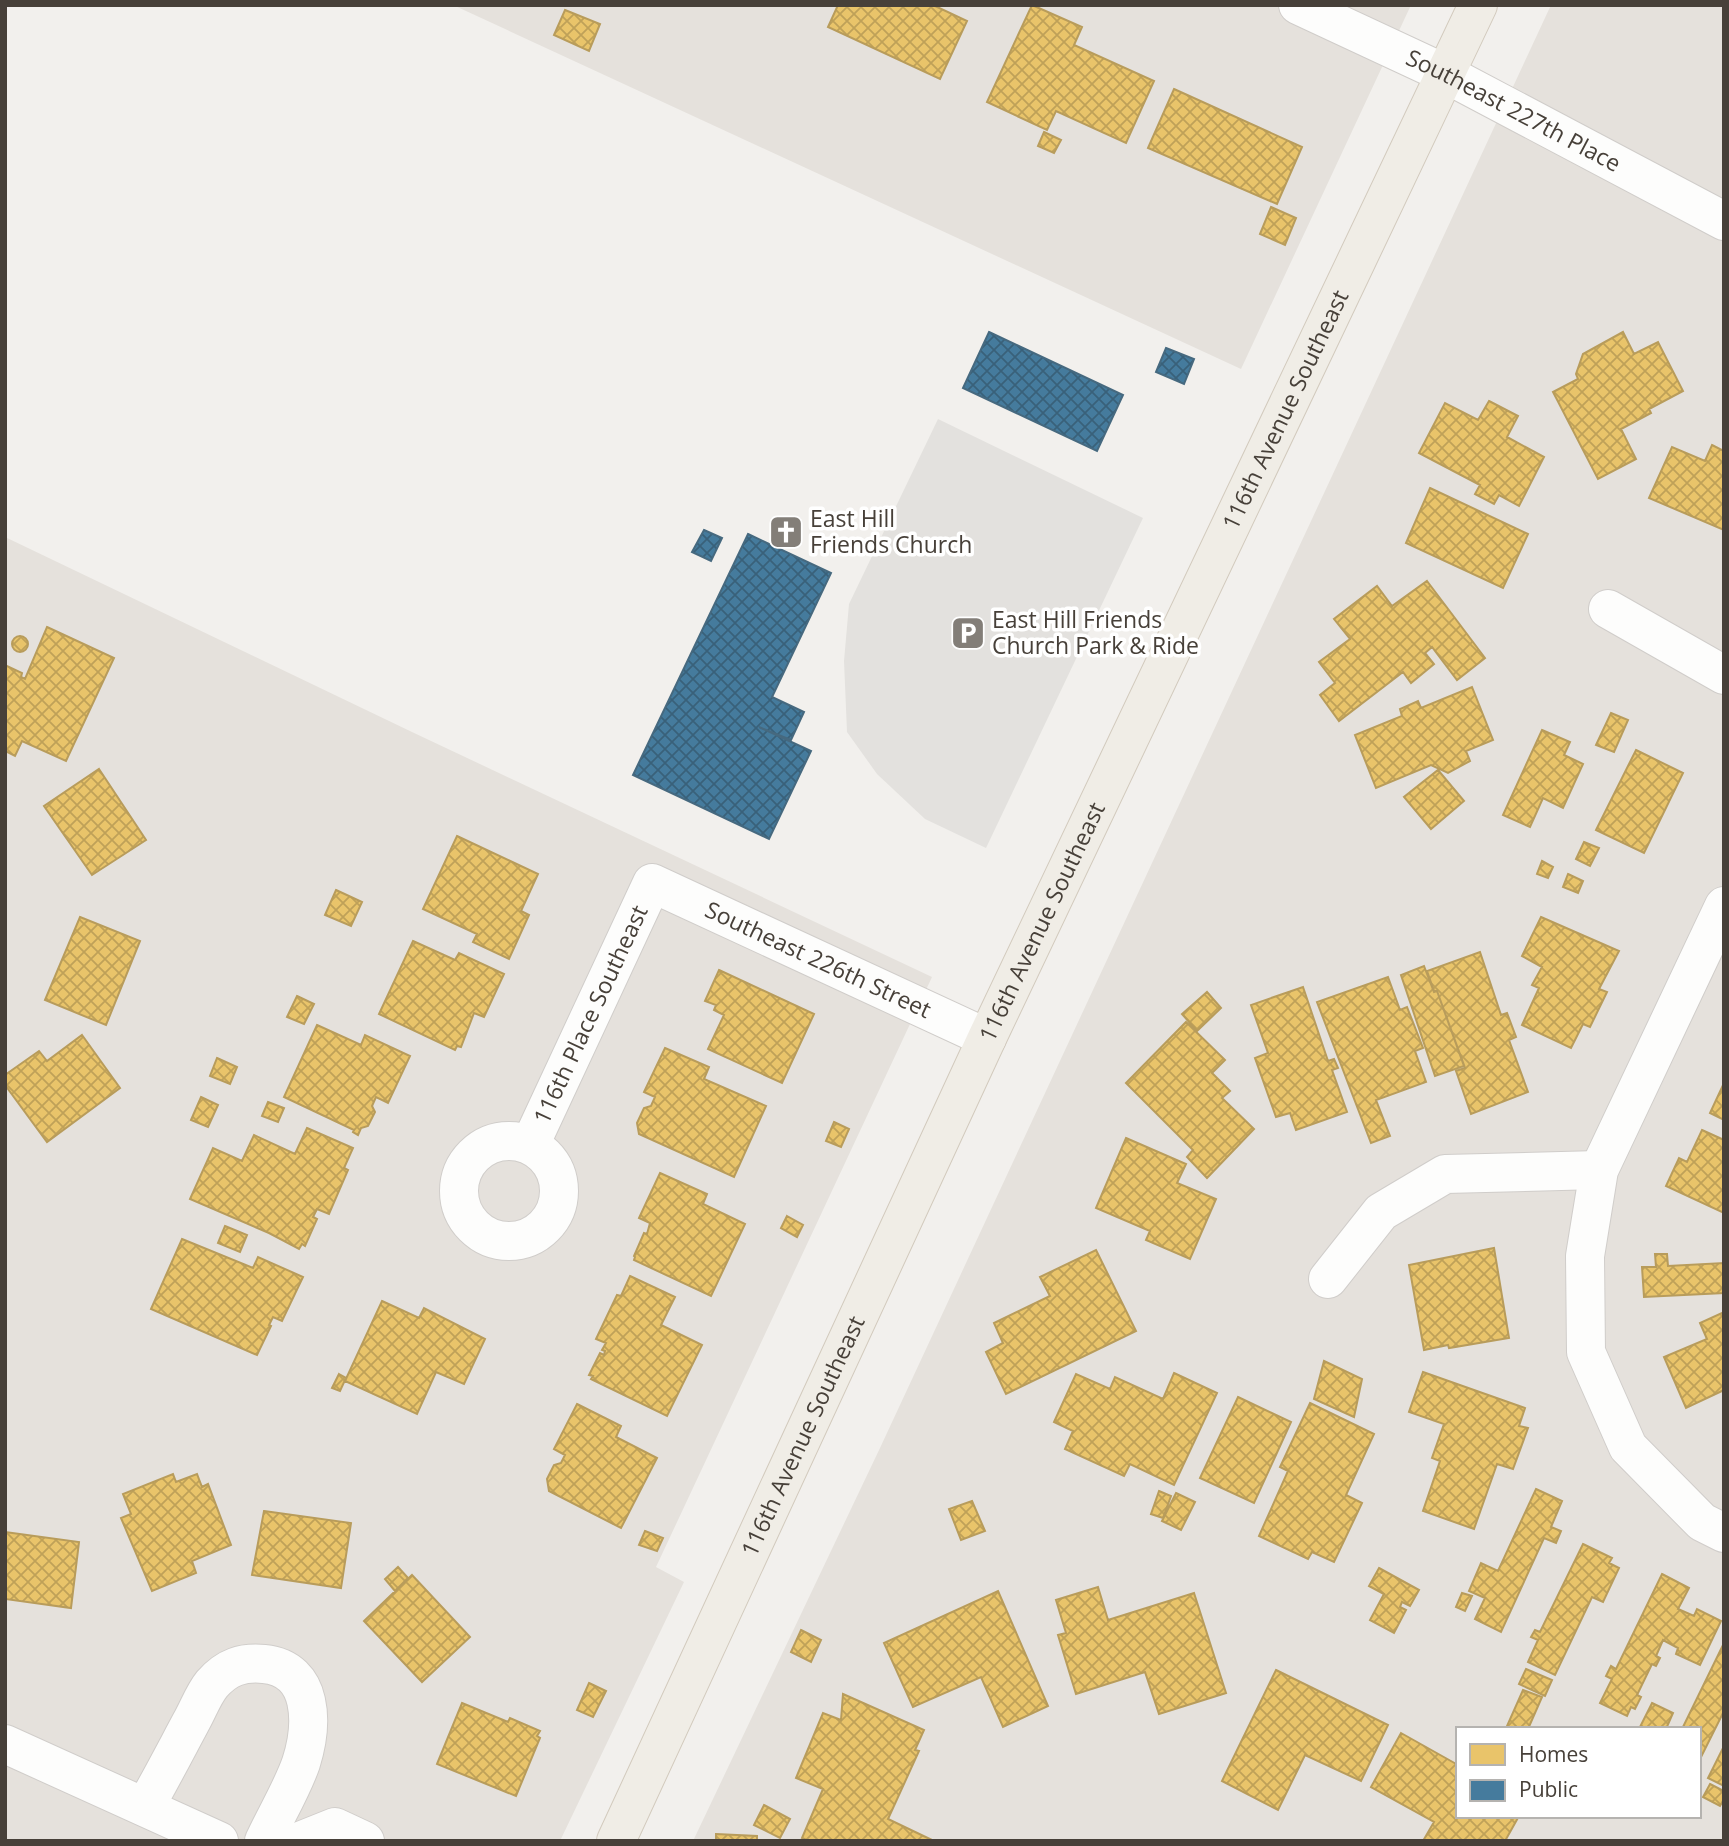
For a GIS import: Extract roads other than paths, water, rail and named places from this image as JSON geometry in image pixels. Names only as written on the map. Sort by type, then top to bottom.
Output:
[{"type":"main road","name":"116th Avenue Southeast","points":[[615,1841],[987,1038],[1478,5]]},
{"type":"street","name":"Southeast 227th Place","points":[[1298,5],[1446,74],[1724,221]]},
{"type":"street","points":[[1608,610],[1724,675]]},
{"type":"street","name":"Southeast 226th Street","points":[[652,883],[987,1038]]},
{"type":"street","name":"116th Place Southeast","points":[[530,1145],[652,883]]},
{"type":"street","points":[[1724,906],[1599,1170],[1585,1256],[1586,1352],[1628,1447],[1702,1522],[1724,1533]]},
{"type":"street","points":[[1328,1279],[1381,1212],[1445,1174],[1599,1170]]},
{"type":"street","points":[[145,1807],[211,1685],[231,1668],[246,1662],[270,1665],[288,1672],[301,1684],[306,1701],[308,1729],[301,1764],[264,1841]]},
{"type":"street","points":[[5,1744],[219,1841]]},
{"type":"street","points":[[300,1841],[335,1827],[365,1841]]},
{"type":"place","name":"East Hill Friends Church","points":[[786,532]]},
{"type":"place","name":"East Hill Friends Church Park & Ride","points":[[968,633]]}]
